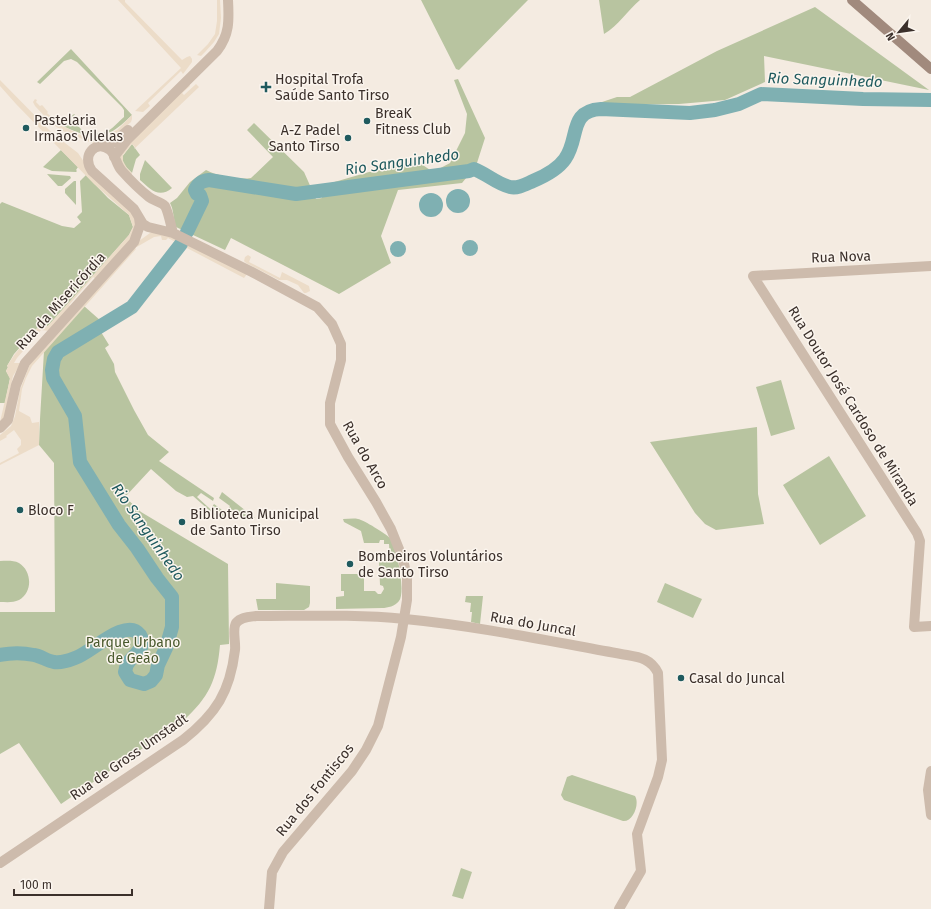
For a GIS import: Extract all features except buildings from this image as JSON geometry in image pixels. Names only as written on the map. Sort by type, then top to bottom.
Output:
[{"type":"main road","points":[[852,0],[931,69]]},
{"type":"street","points":[[104,147],[111,151],[120,170],[150,198],[160,202],[166,207],[173,233],[148,228],[143,224],[134,209],[92,172],[88,165],[88,158],[90,152],[95,148],[104,147],[123,135],[207,54],[217,42],[223,23],[222,0]]},
{"type":"street","points":[[114,157],[127,140],[211,58],[223,43],[229,26],[228,0]]},
{"type":"street","points":[[134,242],[141,236],[161,226],[165,222],[168,215]]},
{"type":"street","name":"Rua da Misericórdia","points":[[0,428],[8,420],[16,385],[25,363],[134,242],[140,225],[139,218]]},
{"type":"street","name":"Rua do Arco","points":[[173,233],[298,296],[317,307],[332,324],[341,344],[341,360],[330,403],[330,424],[348,457],[376,502],[398,544],[407,578],[407,600],[404,619]]},
{"type":"street","name":"Rua Nova","points":[[753,276],[931,266]]},
{"type":"street","name":"Rua Doutor José Cardoso de Miranda","points":[[753,276],[917,533],[920,541],[914,626],[931,626]]},
{"type":"street","name":"Rua de Gross Umstadt","points":[[0,863],[183,740],[203,722],[214,710],[231,676],[235,648],[235,626],[242,618],[338,616],[404,619]]},
{"type":"street","name":"Rua do Juncal","points":[[404,619],[480,628],[621,654],[642,658],[650,661],[655,666],[658,673],[662,760],[638,834],[640,871],[619,909]]},
{"type":"street","name":"Rua dos Fontiscos","points":[[269,909],[272,872],[283,852],[352,771],[366,750],[378,726],[401,637],[404,619]]},
{"type":"street","points":[[931,772],[928,790],[931,815]]},
{"type":"green space","points":[[421,0],[528,0],[459,70],[456,69]]},
{"type":"green space","points":[[599,0],[640,0],[604,34]]},
{"type":"green space","points":[[815,7],[929,90],[764,56],[765,82],[725,100],[679,104],[593,105],[617,97],[630,97],[717,51]]},
{"type":"green space","points":[[71,49],[132,115],[123,124],[107,134],[100,136],[84,135],[63,126],[64,123],[75,114],[71,119],[85,133],[90,129],[95,132],[104,133],[124,117],[124,110],[122,107],[77,62],[71,59],[64,61],[40,84],[37,82]]},
{"type":"green space","points":[[458,79],[485,138],[476,166],[462,183],[398,190],[381,236],[391,263],[339,294],[231,238],[225,250],[176,227],[170,203],[177,198],[190,182],[206,170],[228,177],[251,178],[273,157],[247,130],[254,123],[304,172],[316,199],[322,198],[320,188],[324,185],[414,159],[433,172],[450,163],[465,133],[467,114],[454,80]]},
{"type":"green space","points":[[132,144],[140,155],[136,159],[132,173],[124,165],[122,157]]},
{"type":"green space","points":[[61,150],[78,167],[76,172],[52,171],[43,167]]},
{"type":"green space","points":[[145,160],[172,188],[163,193],[155,192],[140,180],[140,174]]},
{"type":"green space","points":[[47,174],[70,176],[71,178],[62,186],[58,186]]},
{"type":"green space","points":[[86,175],[108,198],[129,215],[133,227],[129,235],[48,326],[39,326],[14,354],[7,366],[6,371],[10,378],[5,403],[0,403],[0,204],[2,202],[62,226],[74,228],[81,222],[77,217],[82,212],[80,181]]},
{"type":"green space","points":[[76,181],[76,205],[65,193],[65,189]]},
{"type":"green space","name":"Parque Urbano de Geão","points":[[84,306],[101,321],[101,332],[109,345],[105,348],[114,364],[115,372],[148,435],[169,452],[159,461],[214,498],[213,501],[201,493],[197,497],[219,517],[218,518],[193,496],[187,497],[176,491],[151,469],[125,497],[141,512],[228,564],[229,644],[220,645],[217,668],[210,687],[199,704],[183,721],[61,804],[19,743],[0,754],[0,612],[55,612],[54,463],[39,445],[44,351]]},
{"type":"green space","points":[[781,380],[795,429],[771,436],[756,387]]},
{"type":"green space","points":[[757,427],[758,494],[764,524],[716,530],[705,524],[695,513],[650,442]]},
{"type":"green space","points":[[829,456],[866,516],[820,545],[783,485]]},
{"type":"green space","points":[[222,492],[255,518],[224,517],[212,507],[214,504],[226,513],[230,506],[219,498]]},
{"type":"green space","points":[[343,519],[361,520],[375,527],[390,538],[398,560],[402,589],[399,601],[396,604],[384,608],[336,609],[336,597],[344,596],[344,591],[341,591],[341,574],[364,574],[364,591],[375,591],[378,594],[381,594],[384,589],[383,586],[380,585],[379,561],[390,561],[389,544],[384,544],[384,540],[380,540],[379,543],[364,543],[361,531],[344,522]]},
{"type":"green space","points":[[0,561],[17,562],[26,571],[29,587],[24,596],[17,601],[0,602]]},
{"type":"green space","points":[[276,583],[310,586],[309,607],[304,610],[258,610],[256,599],[276,599]]},
{"type":"green space","points":[[665,583],[702,599],[693,618],[657,602]]},
{"type":"green space","points":[[466,596],[483,596],[480,624],[471,622],[471,603],[465,602]]},
{"type":"green space","points":[[572,775],[635,796],[637,803],[633,816],[627,821],[623,821],[564,800],[561,795],[567,777]]},
{"type":"green space","points":[[461,868],[472,872],[463,899],[452,896]]},
{"type":"shaded area","points":[[118,0],[125,0],[125,2],[182,60],[190,56],[192,59],[192,62],[183,74],[181,71],[148,103],[150,106],[143,112],[135,111],[181,68]]},
{"type":"shaded area","points":[[217,0],[220,0],[221,18],[219,34],[201,56],[197,55],[215,34],[217,21]]},
{"type":"shaded area","points":[[0,80],[52,133],[78,153],[84,162],[134,212],[136,233],[96,279],[93,277],[69,305],[71,307],[50,331],[41,330],[17,358],[14,363],[21,363],[13,376],[4,418],[0,422],[10,379],[6,371],[7,366],[15,354],[39,326],[48,326],[129,235],[133,227],[129,215],[94,184],[16,104],[0,86]]},
{"type":"shaded area","points":[[188,83],[190,86],[182,93],[184,95],[196,84],[199,87],[134,149],[135,147],[132,144],[123,155],[123,161],[132,173],[131,176],[124,170],[119,157],[121,153]]},
{"type":"shaded area","points":[[35,99],[37,100],[36,102],[40,106],[42,105],[48,112],[47,113],[59,124],[81,135],[89,137],[109,134],[117,130],[132,115],[132,119],[131,122],[109,142],[92,143],[63,131],[52,124],[35,106],[33,102]]},
{"type":"shaded area","points":[[161,232],[247,274],[244,278],[168,238],[166,240],[162,240],[161,236],[154,237],[135,248],[136,249],[32,366],[22,389],[19,411],[30,417],[32,423],[39,422],[39,445],[0,465],[0,463],[19,453],[17,449],[21,445],[21,440],[14,430],[0,441],[0,435],[11,426],[15,416],[20,390],[30,364],[139,241],[150,233]]},
{"type":"shaded area","points":[[248,255],[251,257],[249,262],[280,278],[282,272],[309,286],[310,291],[304,293],[298,285],[287,280],[279,280],[246,263],[244,261],[245,257]]},
{"type":"water","points":[[458,189],[467,192],[470,201],[467,210],[458,213],[449,210],[446,201],[449,192]]},
{"type":"water","points":[[431,193],[436,194],[442,200],[442,210],[436,216],[431,217],[426,216],[420,210],[419,205],[420,200],[426,194]]},
{"type":"water","points":[[470,240],[477,245],[478,248],[473,255],[470,256],[463,251],[462,248],[467,241]]},
{"type":"water","points":[[398,241],[405,246],[406,249],[401,256],[398,257],[391,252],[390,249],[395,242]]},
{"type":"waterway","name":"Rio Sanguinhedo","points":[[187,232],[202,201],[200,195],[197,194],[195,190],[200,183],[209,180],[296,194],[469,171],[474,169],[505,186],[519,187],[542,177],[559,166],[570,151],[579,120],[591,111],[601,109],[690,113],[715,110],[739,104],[761,94],[863,99],[931,100]]},
{"type":"waterway","name":"Rio Sanguinhedo","points":[[0,655],[26,654],[51,661],[62,662],[82,655],[117,633],[126,630],[134,630],[140,635],[142,643],[139,650],[127,664],[125,672],[130,680],[144,684],[151,681],[156,675],[158,665],[166,648],[172,627],[172,597],[119,525],[80,462],[75,416],[53,378],[52,370],[54,359],[58,352],[132,307],[181,244]]},
{"type":"place","name":"Hospital Trofa Saúde Santo Tirso","points":[[266,87]]},
{"type":"place","name":"BreaK Fitness Club","points":[[367,121]]},
{"type":"place","name":"Pastelaria Irmãos Vilelas","points":[[26,128]]},
{"type":"place","name":"A-Z Padel Santo Tirso","points":[[348,138]]},
{"type":"place","name":"Bloco F","points":[[20,510]]},
{"type":"place","name":"Biblioteca Municipal de Santo Tirso","points":[[182,522]]},
{"type":"place","name":"Bombeiros Voluntários de Santo Tirso","points":[[350,564]]},
{"type":"place","name":"Casal do Juncal","points":[[681,678]]}]
